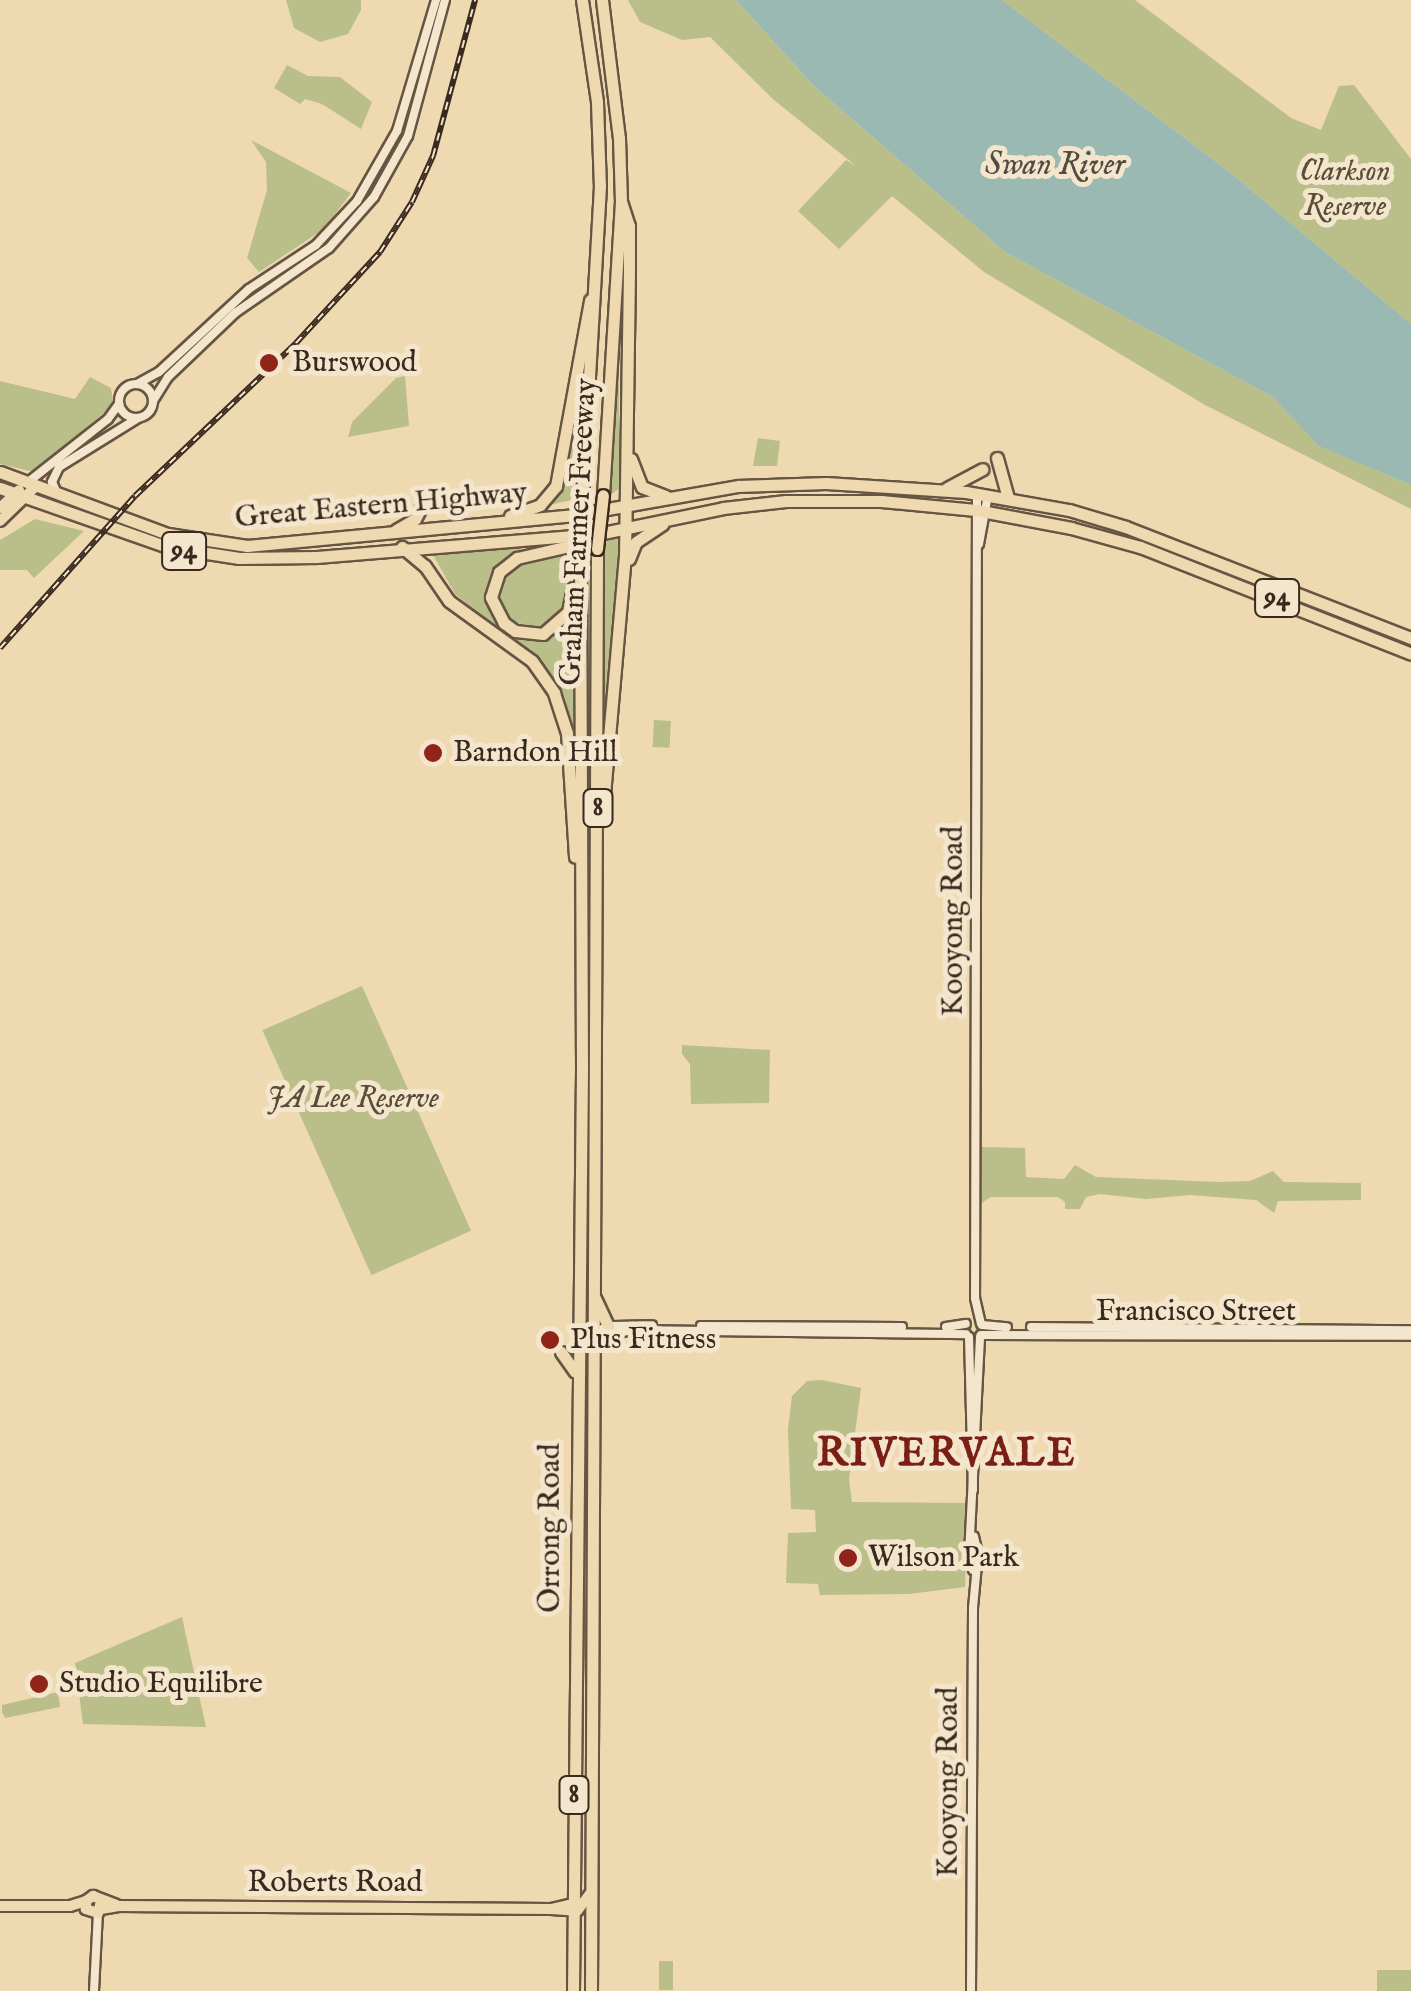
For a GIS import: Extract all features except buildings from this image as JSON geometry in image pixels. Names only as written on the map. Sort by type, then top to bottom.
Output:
[{"type":"highway","name":"Graham Farmer Freeway","points":[[582,0],[599,142],[596,276],[579,558],[582,1066]]},
{"type":"highway","name":"Graham Farmer Freeway","points":[[597,1067],[594,649],[597,549],[621,201],[619,138],[602,0]]},
{"type":"highway","points":[[598,885],[626,528],[628,226],[621,201]]},
{"type":"highway","points":[[485,524],[540,505],[556,486],[583,327],[596,276]]},
{"type":"highway","points":[[626,435],[640,485],[667,496]]},
{"type":"highway","points":[[997,458],[1008,498]]},
{"type":"highway","points":[[943,490],[982,469]]},
{"type":"highway","name":"Great Eastern Highway","points":[[0,472],[168,534],[228,545],[485,524],[667,496],[806,483],[943,490],[1008,498],[1126,526],[1411,638]]},
{"type":"highway","name":"Great Eastern Highway","points":[[0,488],[137,538],[207,555],[282,558],[598,534],[751,504],[822,499],[981,511],[1140,548],[1411,654]]},
{"type":"highway","points":[[388,534],[416,519],[423,504]]},
{"type":"highway","points":[[624,586],[636,542],[671,519]]},
{"type":"highway","points":[[425,530],[433,581]]},
{"type":"highway","points":[[579,558],[568,612],[554,628],[543,634],[515,631],[496,612],[493,584],[507,564],[529,553],[588,542],[598,534]]},
{"type":"highway","points":[[402,548],[417,556],[449,601],[532,661],[554,693],[567,733],[581,901]]},
{"type":"highway","name":"Orrong Road","points":[[573,1991],[582,1066]]},
{"type":"highway","name":"Orrong Road","points":[[591,1991],[591,1335],[597,1067]]},
{"type":"highway","points":[[592,1290],[608,1326]]},
{"type":"highway","points":[[561,1352],[577,1376]]},
{"type":"main road","points":[[0,521],[32,484]]},
{"type":"main road","points":[[0,508],[20,496]]},
{"type":"main road","points":[[573,1909],[585,1904],[591,1890]]},
{"type":"main road","name":"Roberts Road","points":[[0,1906],[573,1909]]},
{"type":"street","points":[[32,484],[119,404],[124,389],[159,372],[248,289],[316,245],[357,200],[397,131],[436,0]]},
{"type":"street","points":[[58,494],[52,485],[56,471],[149,413],[168,378],[235,313],[328,248],[374,197],[408,136],[445,0]]},
{"type":"street","points":[[137,384],[149,390],[153,402]]},
{"type":"street","points":[[119,404],[126,415],[138,418]]},
{"type":"street","points":[[84,439],[84,448],[96,445]]},
{"type":"street","name":"Kooyong Road","points":[[971,1991],[974,1573],[978,1554],[974,1536],[968,1329],[975,1298],[982,495]]},
{"type":"street","name":"Kooyong Road","points":[[974,1494],[981,1336],[975,1298]]},
{"type":"street","name":"Francisco Street","points":[[968,1329],[981,1324],[1411,1333]]},
{"type":"street","points":[[577,1340],[608,1326],[968,1329]]},
{"type":"street","points":[[591,1335],[631,1330],[968,1329]]},
{"type":"street","name":"Francisco Street","points":[[968,1329],[981,1336],[1411,1333]]},
{"type":"street","points":[[94,1908],[94,1991]]},
{"type":"green space","points":[[286,0],[361,0],[361,10],[348,34],[320,42],[294,28]]},
{"type":"green space","points":[[628,0],[736,0],[814,86],[1005,252],[1273,397],[1320,446],[1411,485],[1411,509],[1205,405],[984,272],[892,196],[839,249],[798,211],[846,160],[856,166],[774,100],[710,37],[682,40],[640,22]]},
{"type":"green space","name":"Clarkson Reserve","points":[[1002,0],[1135,0],[1291,118],[1321,130],[1339,86],[1354,85],[1411,159],[1411,324],[1231,173]]},
{"type":"green space","points":[[287,65],[308,76],[340,77],[372,102],[361,129],[322,104],[305,99],[300,104],[274,88]]},
{"type":"green space","points":[[251,140],[351,193],[324,229],[259,272],[247,258],[267,190],[266,162]]},
{"type":"green space","points":[[583,361],[572,500],[549,505],[560,483]]},
{"type":"green space","points":[[619,371],[619,489],[610,495],[609,489]]},
{"type":"green space","points":[[405,376],[409,426],[348,437],[352,422],[396,378]]},
{"type":"green space","points":[[90,377],[111,388],[113,401],[107,410],[34,472],[0,464],[0,381],[75,399]]},
{"type":"green space","points":[[758,438],[780,441],[777,466],[753,466]]},
{"type":"green space","points":[[35,519],[84,531],[34,578],[27,570],[0,570],[0,540]]},
{"type":"green space","points":[[621,540],[603,747],[601,615],[606,542]]},
{"type":"green space","points":[[517,545],[521,549],[494,570],[488,598],[501,625],[549,635],[575,614],[575,778],[569,737],[535,658],[455,594],[433,555]]},
{"type":"green space","points":[[564,551],[569,568],[562,612],[547,625],[534,628],[510,620],[498,593],[508,568]]},
{"type":"green space","points":[[654,720],[671,721],[670,748],[653,747]]},
{"type":"green space","name":"JA Lee Reserve","points":[[362,986],[471,1231],[371,1275],[262,1030]]},
{"type":"green space","points":[[682,1045],[770,1050],[769,1103],[691,1104],[690,1064],[682,1054]]},
{"type":"green space","points":[[980,1147],[1025,1148],[1026,1177],[1064,1179],[1075,1165],[1096,1177],[1219,1182],[1250,1181],[1273,1171],[1284,1182],[1361,1183],[1361,1200],[1278,1201],[1274,1213],[1256,1200],[1190,1195],[1146,1199],[1100,1194],[1086,1197],[1080,1209],[1065,1209],[1065,1202],[1058,1197],[991,1197],[980,1204]]},
{"type":"green space","points":[[807,1381],[861,1388],[849,1479],[852,1502],[968,1503],[965,1587],[909,1594],[820,1595],[818,1584],[786,1583],[788,1533],[816,1532],[815,1510],[791,1509],[788,1429],[792,1396]]},
{"type":"green space","points":[[182,1617],[206,1727],[83,1724],[75,1663]]},
{"type":"green space","points":[[58,1692],[60,1707],[5,1718],[2,1712],[2,1705]]},
{"type":"green space","points":[[659,1961],[673,1961],[673,1990],[659,1990]]},
{"type":"green space","points":[[1377,1970],[1411,1970],[1411,1991],[1377,1991]]},
{"type":"water","name":"Swan River","points":[[736,0],[1002,0],[1231,173],[1411,324],[1411,485],[1319,446],[1273,397],[1005,252],[814,86]]},
{"type":"railway","points":[[0,648],[135,496],[296,343],[380,252],[412,202],[433,156],[475,0]]},
{"type":"place","name":"Burswood","points":[[269,363]]},
{"type":"place","name":"Barndon Hill","points":[[433,753]]},
{"type":"place","name":"Plus Fitness","points":[[550,1340]]},
{"type":"place","name":"Wilson Park","points":[[848,1558]]},
{"type":"place","name":"Studio Equilibre","points":[[39,1684]]},
{"type":"district","name":"RIVERVALE","points":[[947,1455]]}]
